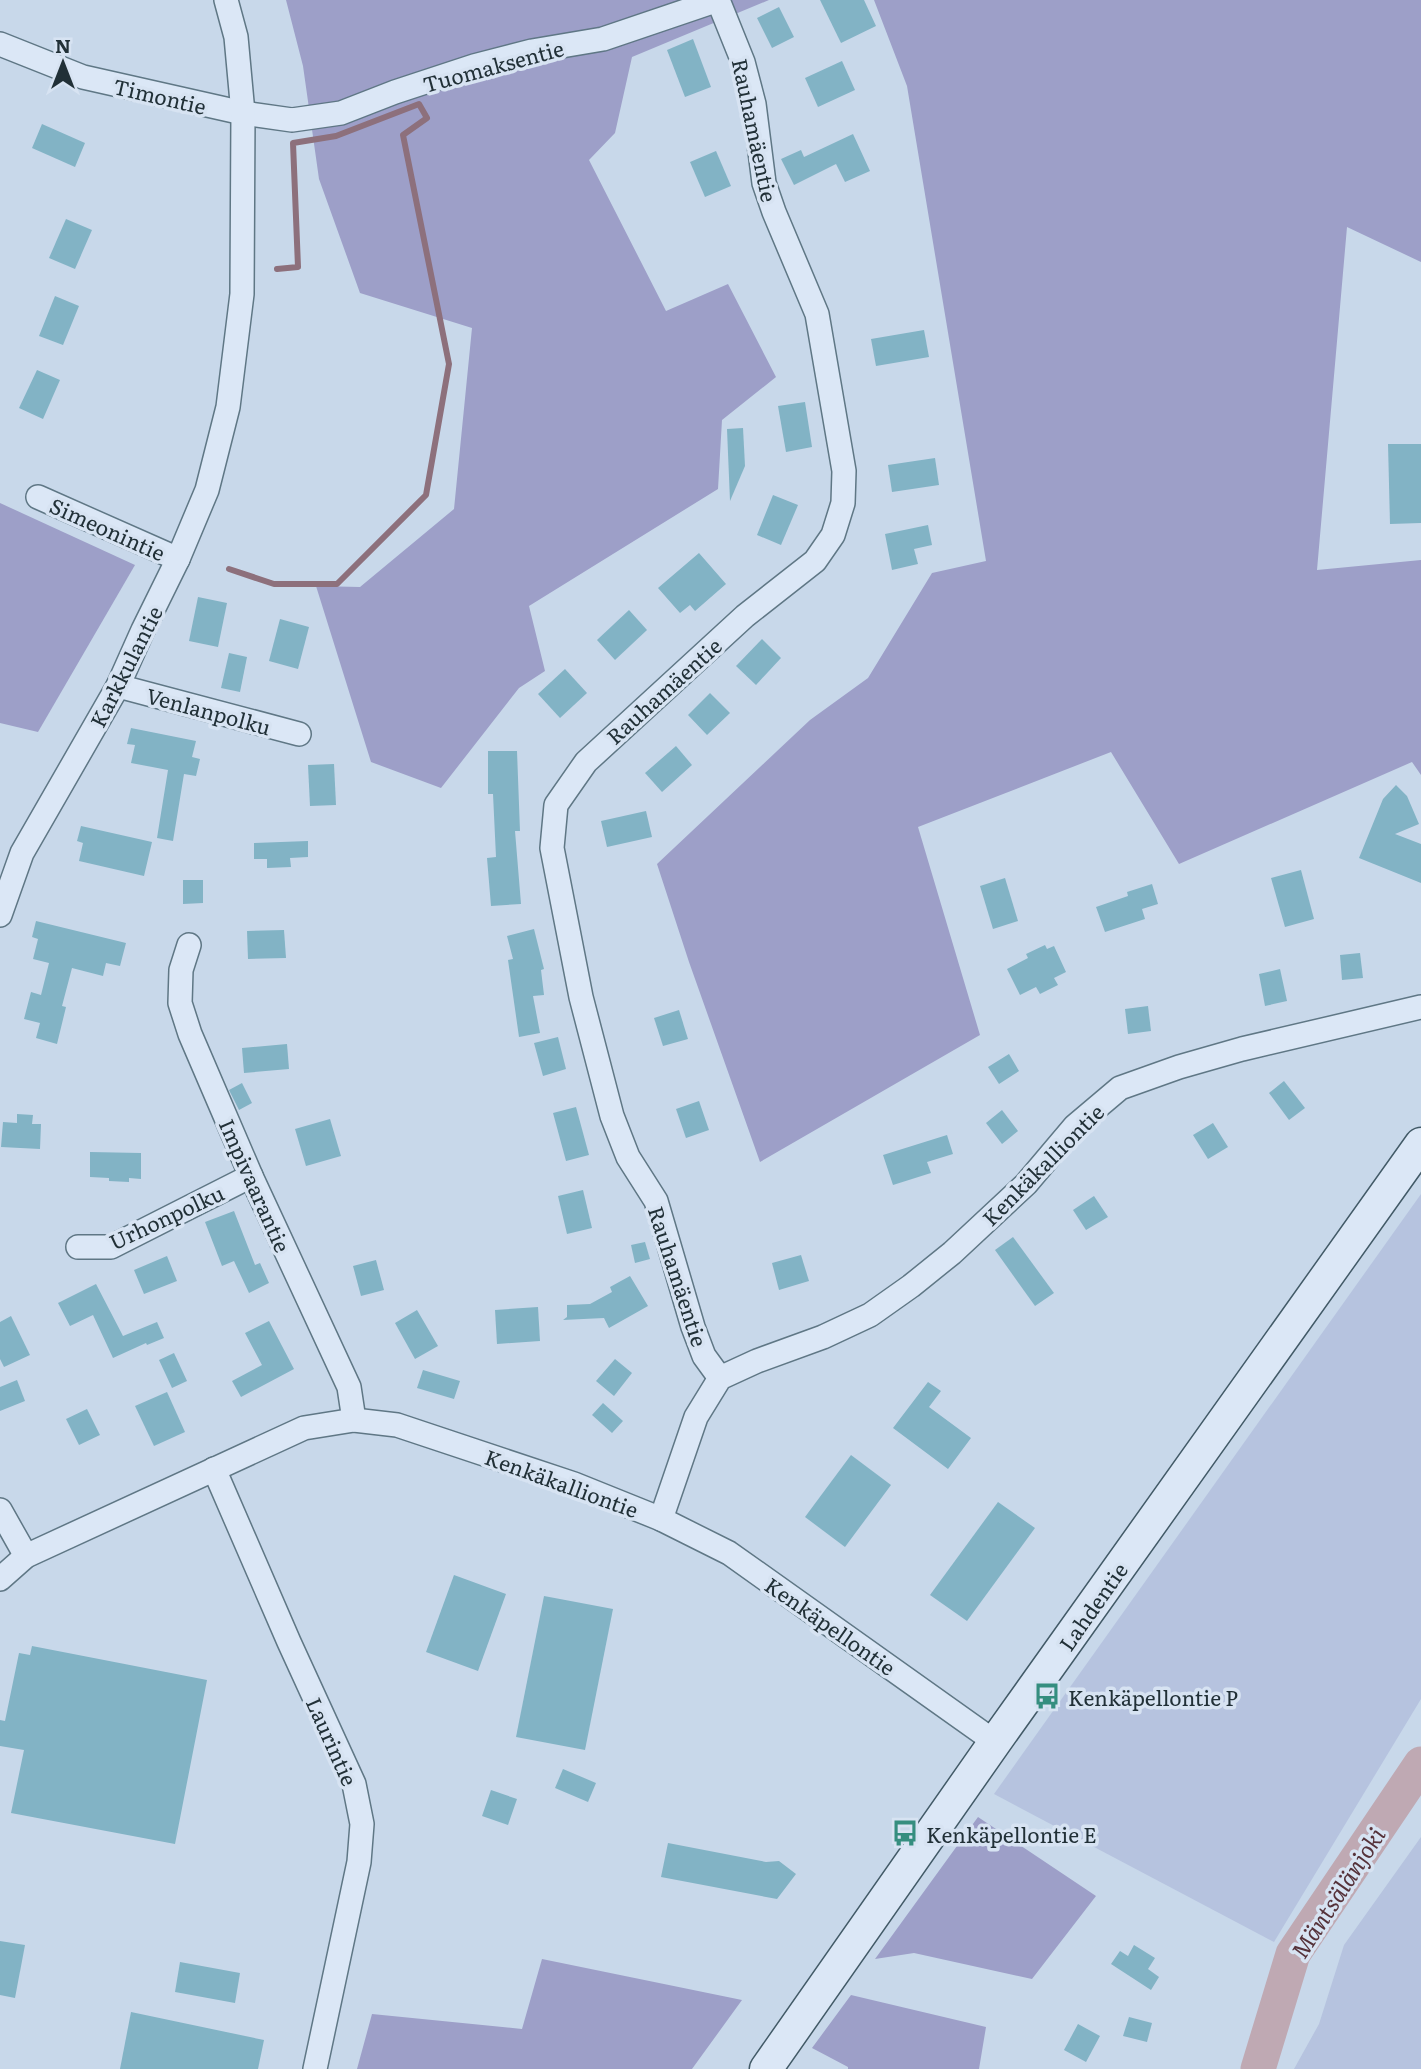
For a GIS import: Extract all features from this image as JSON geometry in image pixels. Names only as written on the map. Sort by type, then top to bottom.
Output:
[{"type":"main road","name":"Lahdentie","points":[[766,2069],[1421,1144]]},
{"type":"street","name":"Karkkulantie","points":[[0,915],[4,890],[22,853],[118,687],[178,559],[207,490],[228,407],[242,294],[243,113],[236,37],[226,0]]},
{"type":"street","name":"Tuomaksentie","points":[[243,113],[292,120],[341,113],[394,92],[474,66],[532,51],[603,39],[718,0],[728,22]]},
{"type":"street","name":"Rauhamäentie","points":[[720,1378],[704,1356],[693,1327],[656,1201],[628,1157],[612,1116],[581,997],[552,848],[556,805],[586,762],[745,616],[815,561],[833,535],[842,503],[844,471],[817,314],[764,183],[754,104],[743,62],[728,22]]},
{"type":"street","name":"Timontie","points":[[0,44],[83,78],[243,113]]},
{"type":"street","name":"Simeonintie","points":[[38,497],[178,559]]},
{"type":"street","name":"Venlanpolku","points":[[118,687],[299,734]]},
{"type":"street","name":"Impivaarantie","points":[[189,946],[181,970],[180,1003],[204,1069],[251,1176],[349,1387],[354,1420]]},
{"type":"street","name":"Kenkäkalliontie","points":[[0,1579],[26,1556],[304,1428],[354,1420],[397,1425],[574,1484],[661,1518],[696,1417],[720,1378],[757,1360],[823,1337],[870,1315],[911,1286],[952,1254],[1026,1184],[1075,1126],[1120,1088],[1242,1049],[1421,1007]]},
{"type":"street","name":"Urhonpolku","points":[[78,1247],[111,1247],[251,1176]]},
{"type":"street","name":"Laurintie","points":[[214,1469],[354,1784],[362,1824],[359,1862],[315,2069]]},
{"type":"street","points":[[0,1510],[26,1556]]},
{"type":"street","name":"Kenkäpellontie","points":[[661,1518],[729,1553],[995,1742]]},
{"type":"shaded area","points":[[286,0],[769,0],[632,57],[615,133],[589,160],[666,311],[728,284],[776,377],[722,420],[718,489],[529,606],[545,671],[519,688],[441,788],[371,762],[316,586],[360,587],[454,509],[472,328],[360,293],[319,179],[303,66]]},
{"type":"shaded area","points":[[874,0],[1421,0],[1421,262],[1347,227],[1317,570],[1421,560],[1421,775],[1412,762],[1179,864],[1111,752],[918,827],[980,1035],[760,1162],[657,864],[810,720],[868,678],[932,573],[986,561],[907,86]]},
{"type":"shaded area","points":[[0,503],[135,565],[38,732],[0,723]]},
{"type":"shaded area","points":[[1421,1194],[1421,1699],[1274,1942],[994,1794]]},
{"type":"shaded area","points":[[978,1817],[1096,1896],[1032,1979],[914,1953],[875,1959]]},
{"type":"shaded area","points":[[1421,1837],[1421,2069],[1294,2069],[1319,2024],[1344,1945]]},
{"type":"shaded area","points":[[542,1959],[742,2000],[692,2069],[357,2069],[372,2014],[522,2029]]},
{"type":"shaded area","points":[[851,1995],[986,2027],[979,2069],[848,2069],[812,2048]]},
{"type":"building","points":[[820,0],[864,0],[876,26],[841,43]]},
{"type":"building","points":[[779,7],[794,37],[772,48],[757,18]]},
{"type":"building","points":[[693,39],[711,87],[685,97],[667,50]]},
{"type":"building","points":[[842,61],[855,90],[818,107],[805,78]]},
{"type":"building","points":[[42,124],[85,143],[75,167],[32,148]]},
{"type":"building","points":[[853,134],[870,171],[845,182],[836,164],[794,185],[781,159],[801,150],[804,157]]},
{"type":"building","points":[[716,151],[731,186],[705,197],[690,162]]},
{"type":"building","points":[[66,219],[92,230],[75,269],[49,258]]},
{"type":"building","points":[[55,296],[79,306],[63,345],[39,336]]},
{"type":"building","points":[[924,330],[929,357],[876,366],[871,339]]},
{"type":"building","points":[[37,370],[60,380],[43,419],[19,408]]},
{"type":"building","points":[[805,402],[812,447],[786,452],[778,406]]},
{"type":"building","points":[[743,428],[745,466],[730,501],[727,429]]},
{"type":"building","points":[[1388,444],[1421,444],[1421,523],[1390,524]]},
{"type":"building","points":[[935,458],[939,485],[892,492],[888,465]]},
{"type":"building","points":[[773,495],[798,505],[781,545],[757,535]]},
{"type":"building","points":[[928,525],[932,545],[914,549],[918,564],[892,570],[885,534]]},
{"type":"building","points":[[699,553],[726,584],[695,611],[690,605],[680,613],[658,588]]},
{"type":"building","points":[[198,597],[227,603],[218,647],[189,641]]},
{"type":"building","points":[[629,610],[647,630],[615,660],[597,640]]},
{"type":"building","points":[[280,619],[309,627],[298,669],[269,661]]},
{"type":"building","points":[[762,639],[781,658],[756,685],[736,666]]},
{"type":"building","points":[[229,653],[247,657],[240,692],[221,688]]},
{"type":"building","points":[[565,669],[587,693],[560,718],[538,694]]},
{"type":"building","points":[[710,693],[730,713],[707,735],[688,715]]},
{"type":"building","points":[[131,728],[196,741],[192,757],[200,759],[196,776],[184,774],[173,841],[157,838],[168,770],[131,763],[135,745],[127,744]]},
{"type":"building","points":[[676,746],[692,765],[662,792],[645,773]]},
{"type":"building","points":[[488,751],[517,751],[520,831],[515,831],[521,904],[491,906],[487,858],[496,857],[493,794],[488,794]]},
{"type":"building","points":[[334,764],[336,805],[310,806],[308,765]]},
{"type":"building","points":[[1396,785],[1407,796],[1419,824],[1395,834],[1421,844],[1421,883],[1359,858],[1383,799]]},
{"type":"building","points":[[646,811],[652,837],[607,847],[601,821]]},
{"type":"building","points":[[81,826],[152,842],[144,876],[79,861],[83,843],[77,841]]},
{"type":"building","points":[[308,841],[308,857],[290,858],[291,867],[267,868],[267,859],[254,859],[254,843]]},
{"type":"building","points":[[1301,870],[1314,919],[1285,927],[1271,878]]},
{"type":"building","points":[[1005,878],[1018,921],[993,929],[980,886]]},
{"type":"building","points":[[183,880],[203,880],[203,903],[183,904]]},
{"type":"building","points":[[1152,884],[1158,904],[1142,909],[1145,919],[1105,932],[1096,907]]},
{"type":"building","points":[[36,921],[126,943],[120,966],[106,963],[103,976],[72,968],[62,1006],[66,1007],[57,1044],[36,1038],[40,1023],[24,1019],[31,992],[41,995],[49,963],[33,959],[38,939],[32,937]]},
{"type":"building","points":[[534,929],[544,969],[541,970],[544,995],[533,996],[540,1033],[519,1037],[508,960],[513,959],[507,936]]},
{"type":"building","points":[[284,930],[286,958],[248,959],[247,931]]},
{"type":"building","points":[[1045,945],[1047,949],[1054,946],[1066,972],[1054,978],[1058,985],[1040,994],[1036,987],[1020,995],[1007,969],[1028,958],[1026,954]]},
{"type":"building","points":[[1360,953],[1363,978],[1342,980],[1340,955]]},
{"type":"building","points":[[1280,969],[1287,1001],[1265,1006],[1259,974]]},
{"type":"building","points":[[1148,1006],[1151,1031],[1128,1034],[1125,1009]]},
{"type":"building","points":[[679,1010],[688,1039],[663,1046],[654,1018]]},
{"type":"building","points":[[558,1037],[566,1069],[543,1076],[534,1043]]},
{"type":"building","points":[[287,1044],[289,1069],[244,1073],[242,1048]]},
{"type":"building","points":[[1009,1054],[1019,1071],[999,1084],[988,1067]]},
{"type":"building","points":[[1284,1081],[1305,1108],[1289,1120],[1269,1093]]},
{"type":"building","points":[[242,1083],[252,1103],[239,1110],[229,1090]]},
{"type":"building","points":[[699,1101],[709,1130],[686,1138],[676,1109]]},
{"type":"building","points":[[576,1107],[589,1155],[566,1161],[553,1113]]},
{"type":"building","points":[[1002,1110],[1018,1131],[1002,1144],[986,1123]]},
{"type":"building","points":[[17,1114],[33,1115],[32,1124],[41,1124],[40,1149],[1,1147],[3,1122],[17,1123]]},
{"type":"building","points":[[330,1119],[341,1156],[306,1166],[295,1129]]},
{"type":"building","points":[[1213,1123],[1228,1147],[1208,1159],[1193,1135]]},
{"type":"building","points":[[947,1135],[953,1154],[927,1162],[931,1173],[893,1185],[883,1155]]},
{"type":"building","points":[[90,1152],[141,1153],[141,1179],[129,1178],[129,1182],[90,1177]]},
{"type":"building","points":[[583,1190],[592,1228],[567,1234],[558,1196]]},
{"type":"building","points":[[1094,1196],[1108,1217],[1086,1230],[1073,1210]]},
{"type":"building","points":[[234,1211],[255,1265],[260,1263],[269,1283],[249,1293],[234,1261],[222,1266],[205,1222]]},
{"type":"building","points":[[1013,1237],[1054,1293],[1035,1306],[995,1250]]},
{"type":"building","points":[[645,1242],[650,1259],[635,1263],[631,1245]]},
{"type":"building","points":[[801,1255],[809,1281],[779,1290],[772,1263]]},
{"type":"building","points":[[167,1256],[177,1281],[144,1294],[134,1270]]},
{"type":"building","points":[[376,1260],[384,1290],[361,1296],[353,1266]]},
{"type":"building","points":[[630,1276],[648,1306],[609,1328],[604,1318],[563,1320],[567,1317],[567,1305],[590,1304],[612,1292],[610,1287]]},
{"type":"building","points":[[96,1284],[123,1336],[157,1322],[164,1338],[113,1358],[93,1315],[70,1326],[58,1303]]},
{"type":"building","points":[[538,1307],[540,1341],[497,1344],[495,1310]]},
{"type":"building","points":[[417,1310],[438,1346],[415,1359],[395,1323]]},
{"type":"building","points":[[11,1316],[30,1355],[4,1367],[0,1359],[0,1322]]},
{"type":"building","points":[[269,1321],[294,1369],[241,1397],[232,1381],[262,1365],[245,1333]]},
{"type":"building","points":[[174,1353],[187,1381],[172,1388],[159,1360]]},
{"type":"building","points":[[615,1359],[632,1373],[614,1396],[596,1381]]},
{"type":"building","points":[[423,1370],[460,1381],[454,1399],[417,1388]]},
{"type":"building","points":[[17,1380],[25,1401],[0,1411],[0,1387]]},
{"type":"building","points":[[928,1382],[941,1391],[929,1407],[971,1438],[948,1469],[893,1428]]},
{"type":"building","points":[[167,1392],[185,1432],[154,1446],[135,1406]]},
{"type":"building","points":[[603,1403],[623,1421],[612,1433],[592,1415]]},
{"type":"building","points":[[87,1409],[100,1435],[79,1445],[66,1419]]},
{"type":"building","points":[[851,1455],[891,1485],[845,1547],[805,1517]]},
{"type":"building","points":[[998,1502],[1035,1528],[967,1621],[930,1595]]},
{"type":"building","points":[[454,1575],[506,1594],[478,1671],[426,1652]]},
{"type":"building","points":[[544,1596],[613,1609],[585,1750],[516,1737]]},
{"type":"building","points":[[32,1646],[207,1680],[175,1844],[11,1813],[24,1750],[0,1746],[0,1720],[5,1721],[19,1653],[30,1655]]},
{"type":"building","points":[[563,1769],[596,1783],[588,1802],[555,1788]]},
{"type":"building","points":[[491,1790],[517,1799],[508,1825],[482,1816]]},
{"type":"building","points":[[668,1843],[766,1862],[779,1861],[796,1874],[777,1899],[661,1877]]},
{"type":"building","points":[[0,1941],[25,1945],[15,1998],[0,1995]]},
{"type":"building","points":[[1134,1945],[1155,1958],[1148,1969],[1159,1977],[1151,1990],[1111,1964],[1120,1951],[1128,1956]]},
{"type":"building","points":[[180,1962],[240,1973],[235,2003],[175,1992]]},
{"type":"building","points":[[131,2012],[264,2040],[258,2069],[120,2069]]},
{"type":"building","points":[[1129,2017],[1152,2023],[1147,2042],[1123,2036]]},
{"type":"building","points":[[1078,2024],[1100,2036],[1086,2062],[1064,2050]]},
{"type":"waterway","points":[[229,569],[274,584],[337,584],[426,495],[449,364],[403,135],[427,118],[419,104],[336,136],[293,143],[298,267],[277,269]]},
{"type":"waterway","name":"Mäntsälänjoki","points":[[1258,2069],[1293,1954],[1421,1764]]},
{"type":"place","name":"Kenkäpellontie P","points":[[1047,1696]]},
{"type":"place","name":"Kenkäpellontie E","points":[[905,1833]]}]
